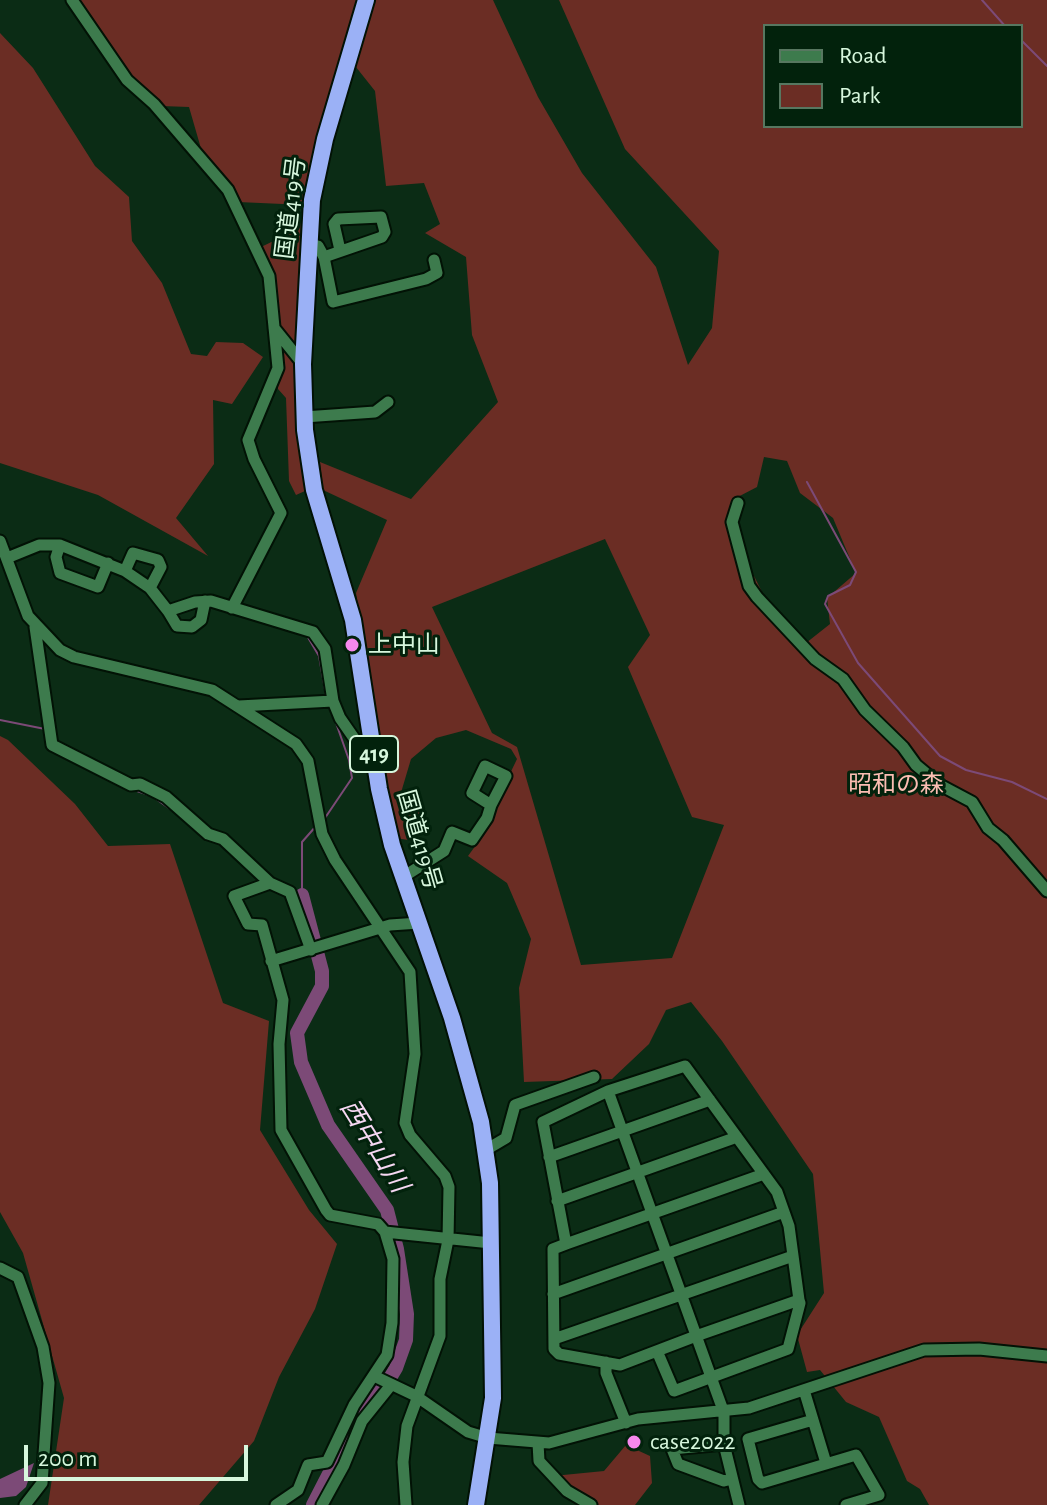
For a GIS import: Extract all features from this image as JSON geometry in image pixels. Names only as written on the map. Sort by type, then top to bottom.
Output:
[{"type":"highway","name":"国道419号","points":[[366,0],[325,139],[312,200],[303,364],[304,417],[314,490],[353,620],[375,762],[392,845],[462,1053],[481,1122],[490,1183],[493,1398],[476,1505]]},
{"type":"street","points":[[72,0],[127,80],[154,104],[228,190],[269,276],[278,368],[248,440],[281,513],[232,608]]},
{"type":"street","points":[[324,257],[382,237],[385,232],[381,217],[338,219],[334,224],[340,250]]},
{"type":"street","points":[[308,247],[318,246],[324,257],[333,302],[426,279],[437,273],[434,260]]},
{"type":"street","points":[[273,327],[303,364]]},
{"type":"street","points":[[304,417],[375,412],[388,402]]},
{"type":"street","points":[[738,503],[732,522],[749,586],[757,597],[815,659],[843,679],[865,710],[903,747],[916,765],[940,785],[972,802],[988,828],[1003,840],[1047,891]]},
{"type":"street","points":[[0,541],[35,626],[52,745],[131,785],[140,784],[166,797],[208,834],[223,839],[270,883],[290,892],[315,948]]},
{"type":"street","points":[[7,558],[39,545],[60,545],[108,563],[150,588],[177,626],[192,627],[201,620],[205,601]]},
{"type":"street","points":[[60,545],[56,557],[60,573],[98,587],[108,563]]},
{"type":"street","points":[[125,571],[133,553],[158,560],[161,567],[150,588]]},
{"type":"street","points":[[168,611],[205,601],[313,632],[325,649],[333,701],[350,735],[375,762]]},
{"type":"street","points":[[35,626],[60,650],[74,657],[212,690],[288,736],[305,755],[322,834],[356,894],[382,928],[411,976],[415,1054],[405,1123],[415,1143],[445,1176],[449,1187],[448,1240],[440,1279],[438,1349],[416,1396],[404,1440],[406,1505]]},
{"type":"street","points":[[239,707],[333,701]]},
{"type":"street","points":[[403,877],[444,851],[452,832],[472,840],[487,818],[491,805]]},
{"type":"street","points":[[270,883],[234,896],[248,924],[262,925],[283,1000],[278,1117],[287,1146],[330,1215],[367,1219],[391,1232],[491,1243]]},
{"type":"street","points":[[271,961],[382,928],[419,923]]},
{"type":"street","points":[[566,1244],[543,1122],[608,1091],[685,1066],[777,1192],[793,1256],[799,1300],[788,1349],[674,1391],[657,1351]]},
{"type":"street","points":[[484,1151],[506,1138],[515,1105],[594,1077]]},
{"type":"street","points":[[608,1091],[724,1413],[724,1444],[739,1505]]},
{"type":"street","points":[[549,1157],[710,1100]]},
{"type":"street","points":[[557,1201],[737,1137]]},
{"type":"street","points":[[764,1174],[553,1249],[554,1349],[559,1354],[620,1365],[799,1300]]},
{"type":"street","points":[[553,1294],[784,1212]]},
{"type":"street","points":[[276,1505],[298,1490],[308,1465],[327,1462],[354,1405],[387,1355],[392,1323],[391,1232]]},
{"type":"street","points":[[554,1339],[793,1256]]},
{"type":"street","points":[[0,1268],[18,1277],[43,1347],[49,1383],[42,1483],[25,1505]]},
{"type":"street","points":[[374,1376],[416,1396],[468,1432],[488,1438],[538,1443],[585,1436],[626,1423],[724,1413],[939,1347],[1047,1356]]},
{"type":"street","points":[[606,1362],[606,1373],[626,1423]]},
{"type":"street","points":[[322,1505],[362,1421],[390,1384]]},
{"type":"street","points":[[804,1390],[826,1463]]},
{"type":"street","points":[[813,1420],[748,1439],[758,1479],[762,1483],[856,1455],[878,1488],[879,1495],[846,1505]]},
{"type":"street","points":[[538,1443],[539,1461],[567,1491],[586,1504]]},
{"type":"street","points":[[724,1444],[672,1449],[678,1464],[724,1481],[732,1479]]},
{"type":"green space","points":[[78,0],[357,0],[305,205],[238,202],[202,152],[189,107],[161,106],[128,71]]},
{"type":"green space","name":"昭和の森","points":[[373,0],[493,0],[538,97],[582,173],[656,267],[688,365],[712,328],[719,251],[625,149],[559,0],[1047,0],[1047,1505],[929,1505],[920,1489],[907,1481],[879,1417],[846,1402],[820,1370],[807,1372],[797,1335],[824,1293],[813,1174],[722,1041],[691,1002],[666,1010],[649,1044],[612,1079],[524,1082],[519,988],[531,939],[507,883],[468,856],[492,823],[492,811],[517,759],[511,749],[466,730],[436,738],[411,759],[400,796],[423,815],[416,841],[394,838],[356,593],[387,520],[323,490],[320,462],[411,499],[498,402],[472,335],[466,257],[425,233],[440,224],[424,183],[386,186],[375,91],[348,57]],"holes":[[[764,457],[787,461],[800,493],[833,518],[856,573],[827,598],[830,624],[806,643],[771,610],[751,570],[732,500],[757,487]],[[605,539],[650,635],[628,667],[692,817],[724,825],[672,958],[581,965],[517,747],[492,733],[432,607]]]},
{"type":"green space","points":[[0,33],[33,68],[95,166],[129,197],[132,241],[162,283],[191,354],[207,356],[216,342],[243,343],[263,357],[232,404],[213,400],[214,464],[176,518],[208,556],[98,495],[0,463]]},
{"type":"green space","points":[[288,218],[301,219],[295,393],[305,491],[296,495],[289,481],[286,398],[278,389],[261,247],[286,235]]},
{"type":"green space","points":[[0,736],[8,740],[75,804],[108,846],[170,844],[223,1003],[269,1021],[260,1130],[309,1210],[337,1244],[315,1309],[279,1377],[254,1441],[199,1505],[48,1505],[64,1398],[23,1253],[0,1212]]},
{"type":"green space","points":[[626,1445],[650,1456],[652,1483],[635,1505],[592,1505],[553,1476],[604,1471]]},
{"type":"shaded area","points":[[34,1463],[26,1487],[16,1496],[0,1498],[0,1479]]},
{"type":"waterway","points":[[982,0],[1003,24]]},
{"type":"waterway","points":[[1023,42],[1047,66]]},
{"type":"waterway","points":[[807,482],[856,572],[850,585],[828,596],[825,604],[858,663],[940,756],[966,770],[1012,782],[1047,799]]},
{"type":"waterway","points":[[247,606],[298,622]]},
{"type":"waterway","points":[[306,634],[319,656],[326,695]]},
{"type":"waterway","points":[[0,720],[45,729]]},
{"type":"waterway","points":[[325,818],[352,778],[335,720]]},
{"type":"waterway","points":[[134,790],[152,796],[177,814]]},
{"type":"waterway","points":[[297,896],[302,895],[302,842],[317,825]]},
{"type":"waterway","name":"西中山川","points":[[302,895],[322,971],[322,986],[297,1033],[301,1062],[328,1125],[387,1210],[397,1249],[407,1314],[406,1340],[396,1368],[390,1378],[379,1383],[368,1398],[313,1505]]},
{"type":"place","name":"上中山","points":[[352,645]]},
{"type":"place","name":"case2022","points":[[634,1442]]}]
